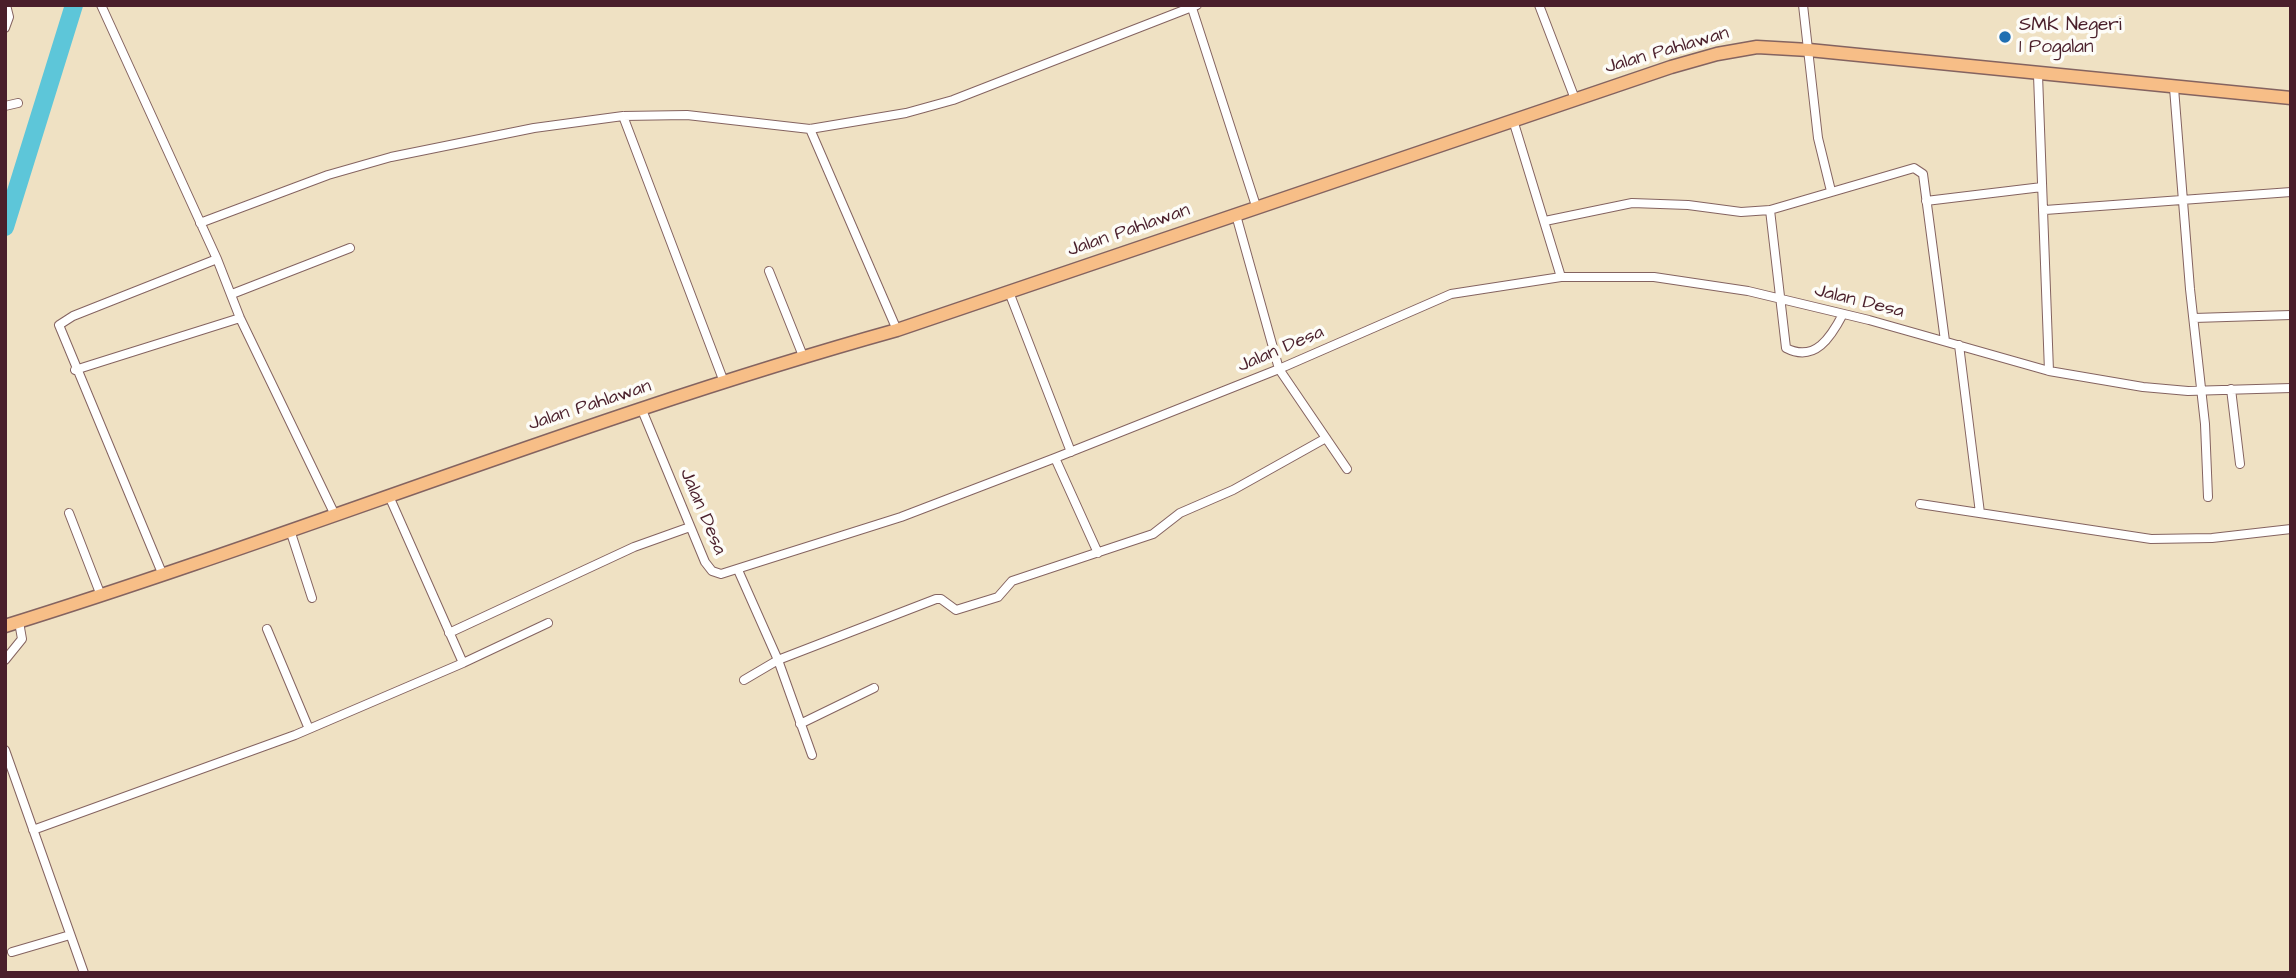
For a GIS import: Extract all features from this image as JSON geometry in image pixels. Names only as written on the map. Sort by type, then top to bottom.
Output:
[{"type":"highway","name":"Jalan Pahlawan","points":[[5,626],[724,382],[803,356],[897,330],[1575,99],[1717,54],[1757,47],[1809,50],[2291,99]]},
{"type":"street","points":[[5,28],[9,17],[6,5]]},
{"type":"street","points":[[1539,5],[1575,99]]},
{"type":"street","points":[[1803,5],[1818,138],[1831,191]]},
{"type":"street","points":[[200,223],[328,175],[391,157],[534,128],[623,116],[687,115],[810,129],[882,118],[953,100],[1000,79],[1193,6],[1256,209]]},
{"type":"street","points":[[103,9],[217,258],[240,318],[335,515]]},
{"type":"street","points":[[2038,75],[2049,371]]},
{"type":"street","points":[[2174,88],[2202,397],[2208,497]]},
{"type":"street","points":[[5,106],[18,103]]},
{"type":"street","points":[[623,116],[724,382]]},
{"type":"street","points":[[1513,120],[1561,277]]},
{"type":"street","points":[[810,129],[897,330]]},
{"type":"street","points":[[1545,221],[1632,202],[1688,205],[1741,212],[1770,210],[1914,168],[1923,174],[1945,341]]},
{"type":"street","points":[[1926,201],[2042,187]]},
{"type":"street","points":[[2045,210],[2183,201],[2244,193],[2291,192]]},
{"type":"street","points":[[1770,210],[1784,345],[1796,352],[1812,351],[1821,347],[1843,314]]},
{"type":"street","points":[[1236,215],[1279,369],[1348,469]]},
{"type":"street","points":[[232,294],[350,248]]},
{"type":"street","points":[[162,573],[59,328],[63,320],[217,258]]},
{"type":"street","points":[[769,271],[803,356]]},
{"type":"street","name":"Jalan Desa","points":[[642,410],[690,527],[712,571],[721,574],[901,517],[1071,452],[1279,369],[1451,294],[1561,277],[1681,280],[1779,298],[2049,371],[2202,397],[2231,389],[2291,388]]},
{"type":"street","points":[[1009,292],[1071,452]]},
{"type":"street","points":[[2194,318],[2291,315]]},
{"type":"street","points":[[75,370],[240,318]]},
{"type":"street","points":[[1959,345],[1980,513]]},
{"type":"street","points":[[2231,389],[2240,464]]},
{"type":"street","points":[[744,680],[778,660],[937,598],[956,610],[978,605],[1000,596],[1012,581],[1153,534],[1180,513],[1233,490],[1326,438]]},
{"type":"street","points":[[1055,458],[1098,553]]},
{"type":"street","points":[[388,496],[463,663]]},
{"type":"street","points":[[1920,504],[2151,539],[2212,538],[2291,529]]},
{"type":"street","points":[[69,513],[100,593]]},
{"type":"street","points":[[449,633],[634,547],[690,527]]},
{"type":"street","points":[[289,530],[312,598]]},
{"type":"street","points":[[738,570],[778,660],[812,755]]},
{"type":"street","points":[[5,660],[22,639],[19,622]]},
{"type":"street","points":[[33,830],[309,729],[548,624]]},
{"type":"street","points":[[267,629],[309,729]]},
{"type":"street","points":[[800,724],[874,688]]},
{"type":"street","points":[[5,750],[84,973]]},
{"type":"street","points":[[12,952],[71,935]]},
{"type":"waterway","points":[[5,227],[74,5]]},
{"type":"place","name":"SMK Negeri 1 Pogalan","points":[[2005,37]]}]
